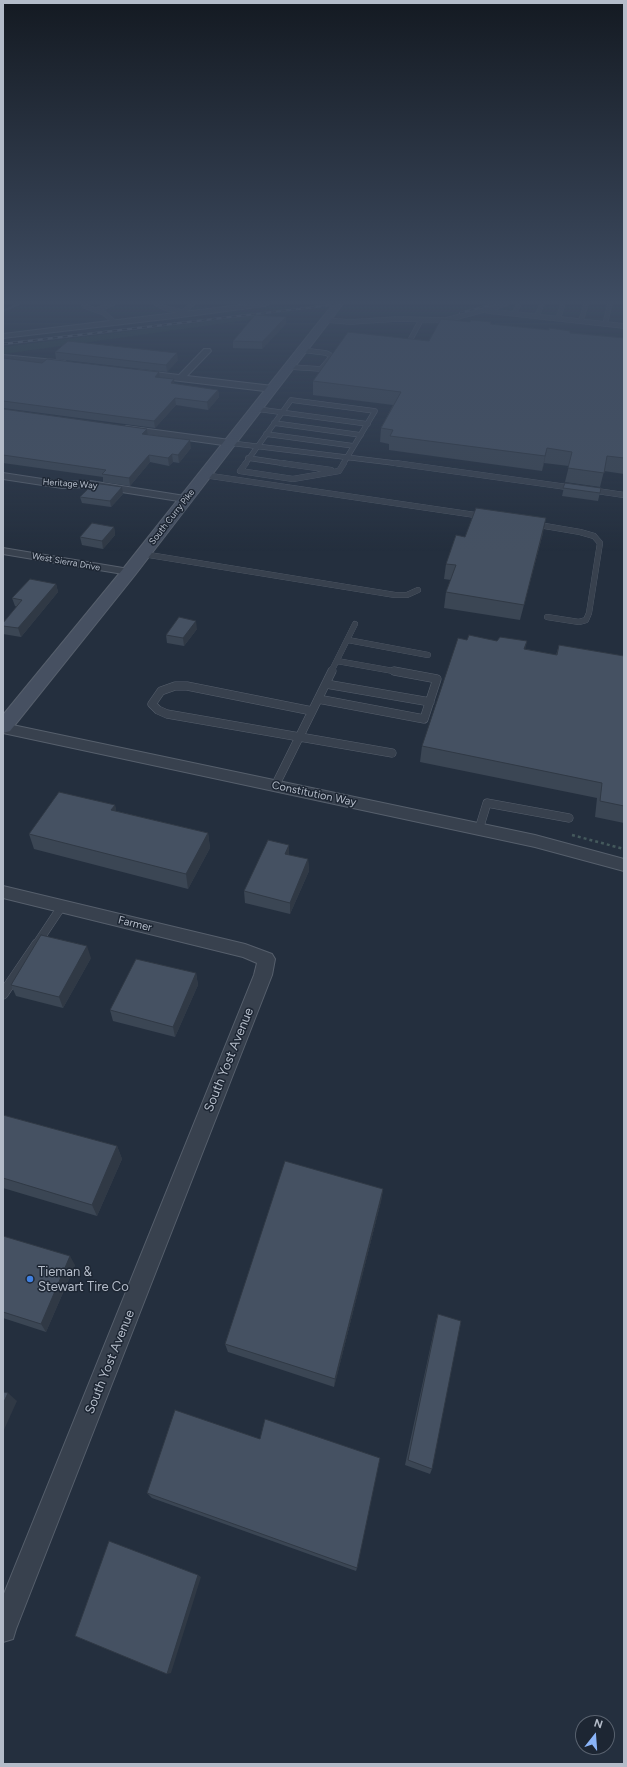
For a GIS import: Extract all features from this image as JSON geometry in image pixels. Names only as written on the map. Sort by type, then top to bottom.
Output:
[{"type":"main road","name":"South Curry Pike","points":[[3,728],[129,572],[275,386]]},
{"type":"street","points":[[252,386],[273,389]]},
{"type":"street","points":[[118,428],[230,443]]},
{"type":"street","name":"Heritage Way","points":[[3,476],[62,485],[90,484],[185,499]]},
{"type":"street","name":"West Sierra Drive","points":[[3,551],[129,572]]},
{"type":"street","name":"Constitution Way","points":[[3,728],[480,829],[542,843],[624,865]]},
{"type":"street","name":"Farmer","points":[[3,892],[245,951],[266,959]]},
{"type":"street","name":"South Yost Avenue","points":[[3,1629],[263,975],[266,959]]},
{"type":"lane","points":[[292,400],[375,411],[339,471],[293,479],[240,471],[283,412],[292,400]]},
{"type":"lane","points":[[257,409],[368,424]]},
{"type":"lane","points":[[274,423],[361,435]]},
{"type":"lane","points":[[266,434],[354,446]]},
{"type":"lane","points":[[230,443],[348,457],[576,488]]},
{"type":"lane","points":[[248,458],[339,471]]},
{"type":"lane","points":[[204,475],[488,517]]},
{"type":"lane","points":[[584,489],[624,495]]},
{"type":"lane","points":[[527,523],[580,532],[594,536],[600,543],[589,613],[586,620],[579,622],[547,617]]},
{"type":"lane","points":[[143,554],[395,596],[407,595],[418,590]]},
{"type":"lane","points":[[276,786],[355,624]]},
{"type":"lane","points":[[348,640],[428,655]]},
{"type":"lane","points":[[318,699],[424,719],[437,679],[337,661]]},
{"type":"lane","points":[[326,684],[430,702]]},
{"type":"lane","points":[[312,711],[187,686],[175,686],[161,691],[152,704],[158,710],[167,714],[392,753]]},
{"type":"lane","points":[[480,829],[487,803],[569,818]]},
{"type":"lane","points":[[3,994],[62,906]]},
{"type":"building","points":[[3,386],[194,386],[218,390],[207,402],[175,398],[154,421],[3,401]]},
{"type":"building","points":[[357,386],[624,386],[624,458],[607,456],[604,473],[568,468],[572,452],[547,448],[545,456],[390,436],[393,430],[381,428],[401,392]]},
{"type":"building","points":[[3,409],[147,429],[142,434],[190,440],[178,455],[172,454],[168,458],[149,455],[129,478],[102,474],[106,470],[3,455]]},
{"type":"building","points":[[94,483],[122,487],[110,501],[80,497]]},
{"type":"building","points":[[565,483],[601,488],[600,493],[563,488]]},
{"type":"building","points":[[476,508],[546,518],[524,605],[446,592],[456,565],[446,564],[456,535],[465,537]]},
{"type":"building","points":[[92,523],[114,527],[102,541],[80,537]]},
{"type":"building","points":[[30,579],[56,584],[18,628],[3,626],[3,623],[22,600],[12,598]]},
{"type":"building","points":[[179,617],[196,621],[183,638],[166,635]]},
{"type":"building","points":[[469,635],[497,641],[500,637],[527,641],[524,649],[557,655],[559,645],[624,656],[624,806],[600,801],[602,783],[422,746],[458,638],[467,640]]},
{"type":"building","points":[[59,792],[115,805],[111,810],[208,833],[186,874],[29,834]]},
{"type":"building","points":[[268,840],[289,845],[285,854],[308,859],[290,903],[244,891]]},
{"type":"building","points":[[41,935],[87,946],[59,997],[11,985]]},
{"type":"building","points":[[136,959],[196,973],[173,1027],[110,1010]]},
{"type":"building","points":[[3,1115],[117,1146],[92,1205],[3,1178]]},
{"type":"building","points":[[285,1161],[383,1189],[335,1379],[225,1344]]},
{"type":"building","points":[[3,1236],[70,1256],[41,1324],[3,1312]]},
{"type":"building","points":[[438,1314],[461,1321],[432,1469],[408,1460]]},
{"type":"building","points":[[3,1392],[8,1393],[3,1404]]},
{"type":"building","points":[[175,1410],[260,1439],[265,1419],[380,1458],[357,1568],[147,1493]]},
{"type":"building","points":[[109,1541],[198,1575],[167,1674],[75,1636]]},
{"type":"place","name":"Tieman & Stewart Tire Co","points":[[30,1279]]}]
